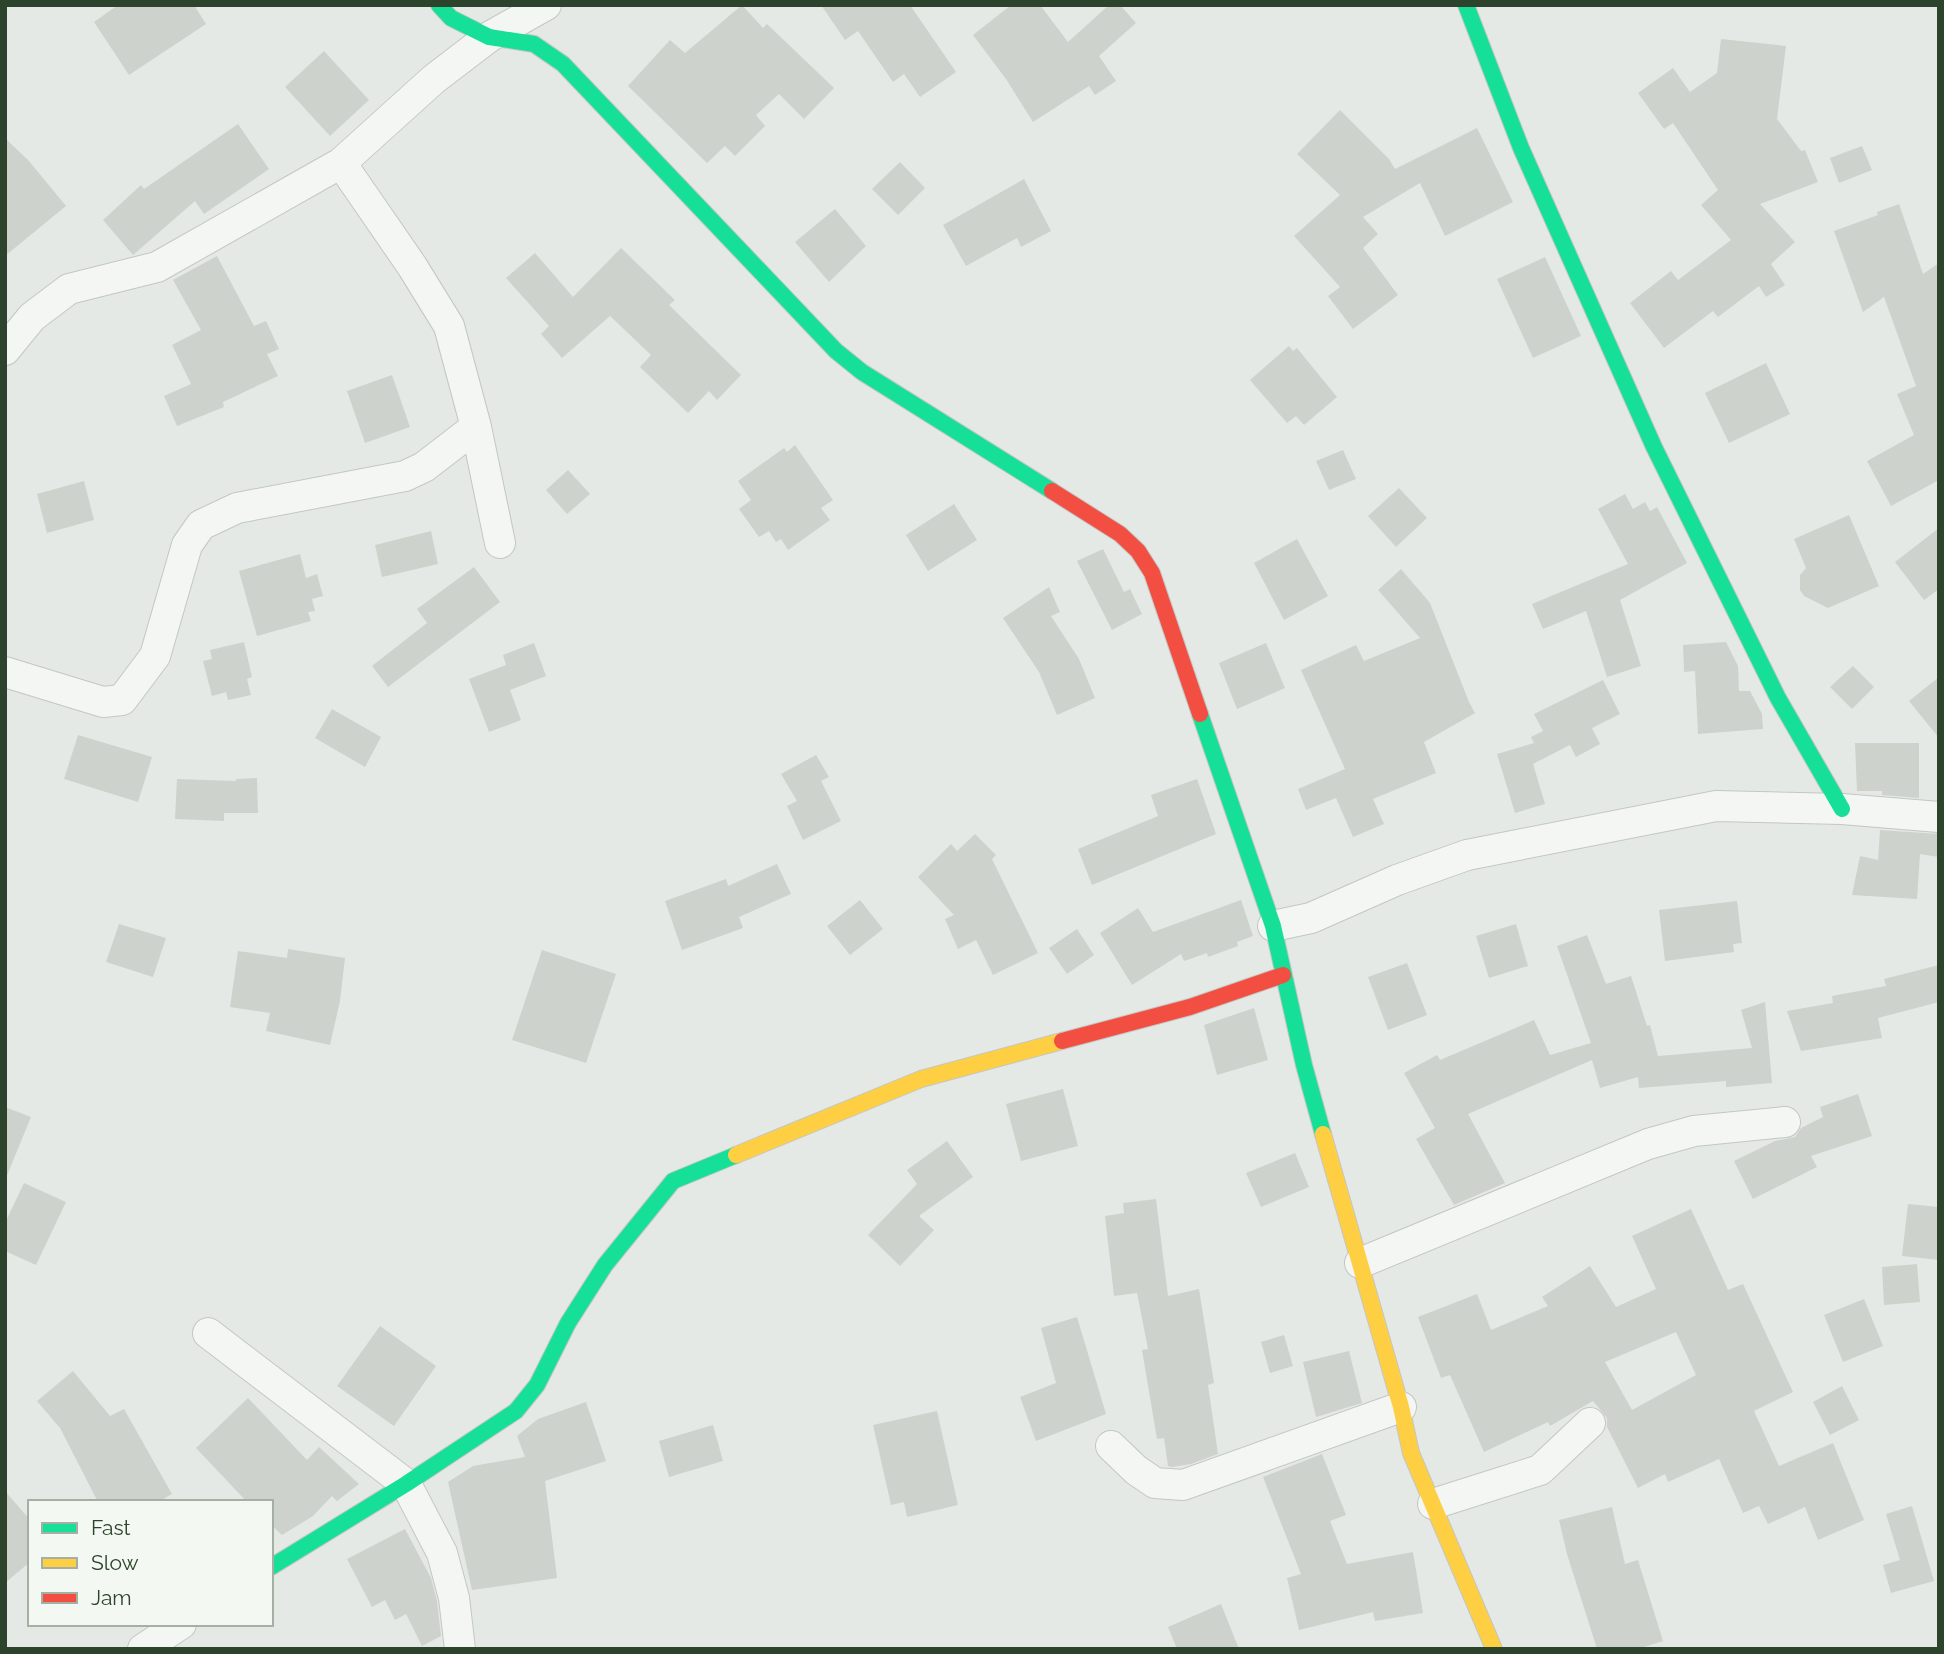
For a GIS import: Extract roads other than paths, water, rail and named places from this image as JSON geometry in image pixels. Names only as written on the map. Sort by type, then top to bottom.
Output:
[{"type":"street","points":[[439,5],[451,18],[489,37],[534,44],[563,64],[836,351],[1109,527],[1138,551],[1152,573],[1166,610],[1273,926],[1304,1065],[1401,1407],[1411,1453],[1494,1649]]},
{"type":"street","points":[[5,350],[32,317],[69,289],[157,267],[341,163],[433,79],[489,37],[546,5]]},
{"type":"street","points":[[1466,5],[1521,148],[1654,447],[1778,698],[1842,809]]},
{"type":"street","points":[[341,163],[412,265],[450,326],[476,427],[500,543]]},
{"type":"street","points":[[5,672],[103,702],[122,700],[155,656],[187,545],[201,525],[237,508],[405,476],[424,467],[476,427]]},
{"type":"street","points":[[1273,926],[1311,918],[1398,880],[1467,855],[1716,806],[1842,809],[1939,817]]},
{"type":"street","points":[[273,1566],[406,1484],[516,1411],[537,1385],[568,1323],[605,1265],[673,1181],[921,1079],[1190,1007],[1283,975]]},
{"type":"street","points":[[1360,1263],[1648,1144],[1695,1131],[1785,1122]]},
{"type":"street","points":[[208,1333],[406,1484],[442,1553],[454,1598],[460,1649]]},
{"type":"street","points":[[1111,1446],[1136,1470],[1155,1483],[1183,1485],[1401,1407]]},
{"type":"street","points":[[1433,1504],[1540,1470],[1590,1423]]},
{"type":"street","points":[[143,1649],[178,1626]]}]
